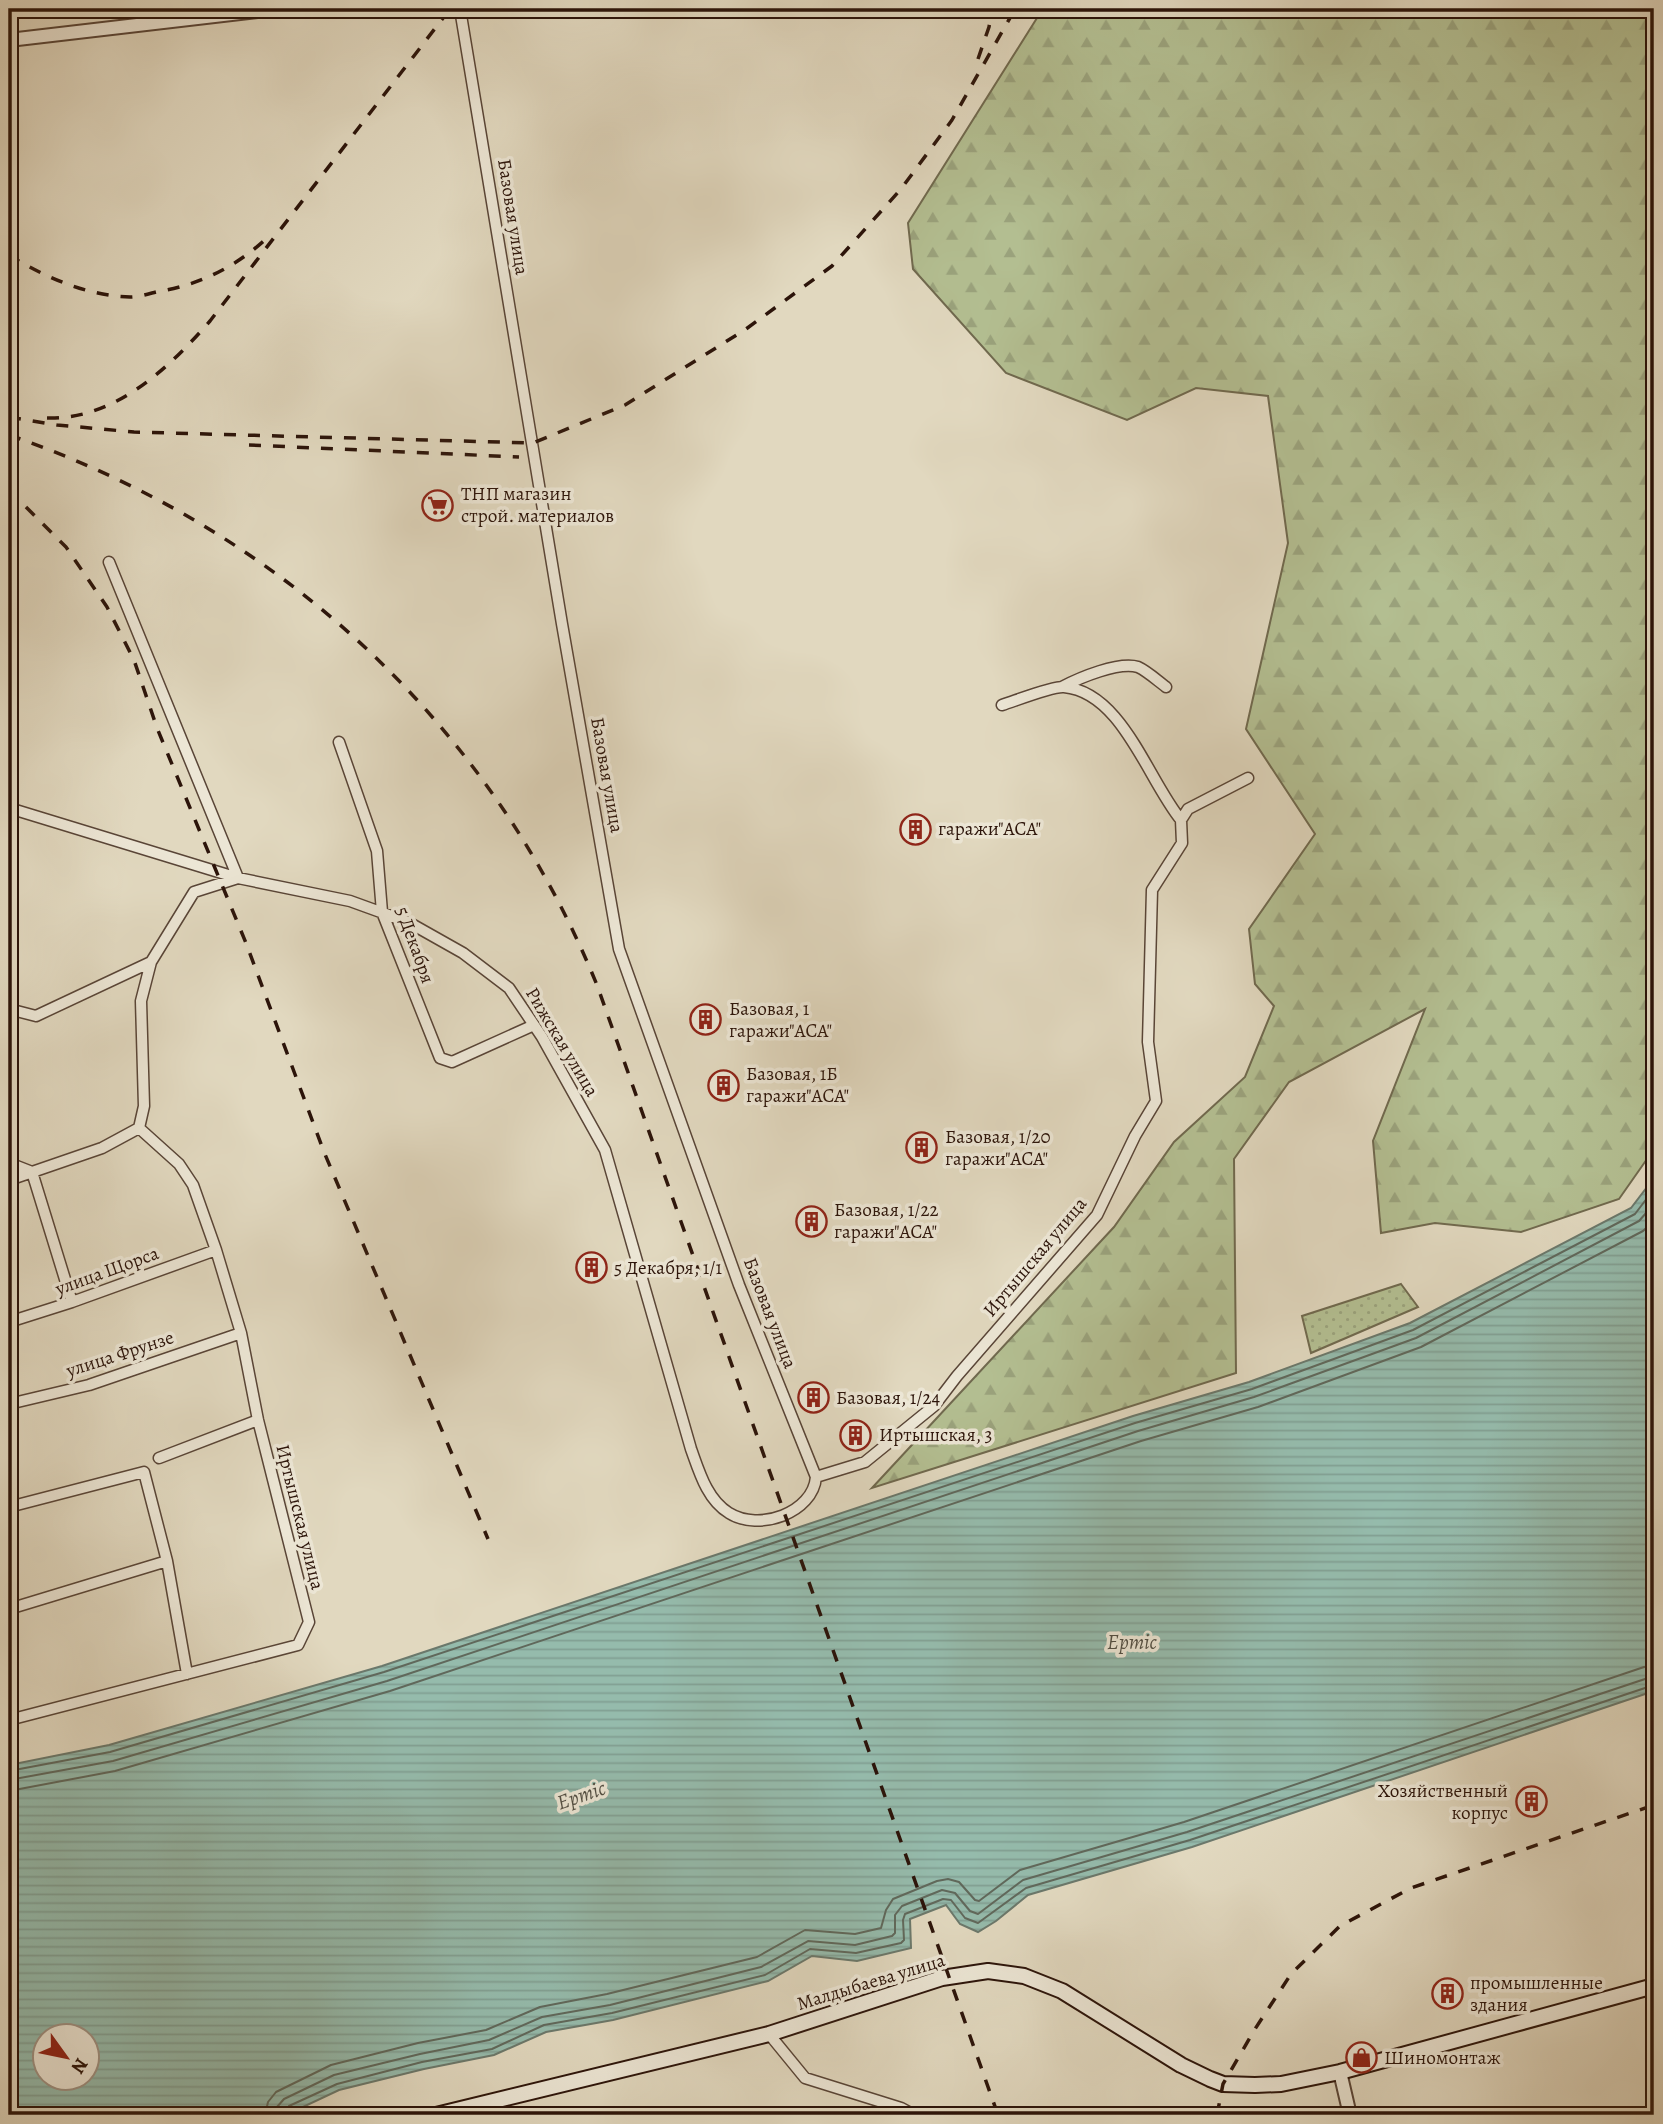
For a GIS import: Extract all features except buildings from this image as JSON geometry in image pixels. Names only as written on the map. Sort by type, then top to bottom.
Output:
[{"type":"main road","name":"Малдыбаева улица","points":[[436,2115],[769,2034],[942,1978],[988,1971],[1024,1976],[1062,1991],[1181,2065],[1223,2084],[1282,2084],[1340,2072],[1654,1986]]},
{"type":"street","points":[[9,40],[274,9]]},
{"type":"street","name":"Базовая улица","points":[[460,9],[619,949],[740,1285],[816,1477]]},
{"type":"street","points":[[9,1180],[102,1148],[139,1128],[144,1106],[141,1001],[151,962],[194,892],[238,878],[108,562]]},
{"type":"street","points":[[1002,705],[1112,668],[1137,667],[1166,687]]},
{"type":"street","points":[[1062,687],[1087,694],[1108,708],[1128,734],[1170,807],[1181,820],[1188,809],[1248,778]]},
{"type":"street","name":"5 Декабря","points":[[339,743],[377,851],[382,912],[440,1058],[452,1062],[534,1025]]},
{"type":"street","name":"Рижская улица","points":[[9,808],[238,878],[350,901],[382,912],[408,922],[463,953],[509,988],[534,1025],[605,1150],[691,1449],[703,1482],[716,1501],[729,1513],[745,1520],[762,1520],[792,1510],[805,1502],[815,1490],[816,1477]]},
{"type":"street","name":"Иртышская улица","points":[[816,1477],[865,1462],[934,1406],[1097,1215],[1135,1136],[1156,1101],[1148,1042],[1152,890],[1182,843],[1181,820]]},
{"type":"street","points":[[9,1009],[36,1016],[151,962]]},
{"type":"street","name":"Иртышская улица","points":[[9,1720],[298,1645],[309,1622],[258,1420],[241,1333],[216,1250],[193,1185],[179,1164],[139,1128]]},
{"type":"street","points":[[9,1163],[32,1172]]},
{"type":"street","points":[[32,1172],[72,1302]]},
{"type":"street","name":"улица Щорса","points":[[9,1322],[216,1250]]},
{"type":"street","name":"улица Фрунзе","points":[[9,1404],[89,1385],[241,1333]]},
{"type":"street","points":[[159,1458],[258,1420]]},
{"type":"street","points":[[9,1507],[144,1472],[167,1561],[187,1674]]},
{"type":"street","points":[[9,1609],[167,1561]]},
{"type":"street","points":[[769,2034],[805,2078],[901,2108],[914,2115]]},
{"type":"street","points":[[1340,2072],[1350,2115]]},
{"type":"green space","points":[[1055,9],[1654,9],[1654,1149],[1619,1199],[1521,1232],[1435,1223],[1381,1233],[1373,1141],[1425,1009],[1289,1082],[1234,1159],[1236,1373],[872,1488],[1114,1227],[1174,1142],[1245,1077],[1274,1006],[1255,984],[1249,929],[1315,834],[1246,729],[1288,543],[1268,396],[1196,388],[1127,420],[1006,373],[913,269],[908,223],[1037,18]]},
{"type":"green space","points":[[1401,1284],[1418,1307],[1311,1353],[1302,1316]]},
{"type":"water","name":"Ертіс","points":[[1654,1178],[1654,1691],[1192,1847],[1028,1895],[978,1932],[960,1924],[946,1905],[910,1919],[911,1948],[857,1961],[812,1956],[768,1981],[613,2020],[546,2032],[494,2055],[339,2090],[286,2115],[9,2115],[9,1765],[109,1745],[382,1666],[1133,1416],[1249,1382],[1410,1323],[1631,1208]]},
{"type":"railway","points":[[47,418],[72,416],[118,401],[139,388],[177,356],[210,321],[450,9]]},
{"type":"railway","points":[[978,59],[992,9]]},
{"type":"railway","points":[[9,417],[57,425],[134,432],[533,443],[625,405],[746,329],[832,266],[901,189],[952,120],[1015,9]]},
{"type":"railway","points":[[9,255],[67,284],[98,293],[133,297],[187,285],[215,274],[241,259],[266,239]]},
{"type":"railway","points":[[9,435],[107,475],[199,523],[285,580],[363,646],[434,719],[497,801],[552,889],[597,985],[998,2115]]},
{"type":"railway","points":[[249,445],[519,457]]},
{"type":"railway","points":[[9,490],[66,547],[107,607],[134,660],[157,728],[246,943],[324,1152],[488,1539]]},
{"type":"railway","points":[[1217,2115],[1223,2084],[1255,2029],[1291,1974],[1340,1926],[1411,1888],[1654,1805]]},
{"type":"place","name":"ТНП магазин строй. материалов","points":[[438,505]]},
{"type":"place","name":"гаражи\"ACА\"","points":[[915,829]]},
{"type":"place","name":"Базовая, 1 гаражи\"ACА\"","points":[[706,1020]]},
{"type":"place","name":"Базовая, 1Б гаражи\"ACА\"","points":[[723,1085]]},
{"type":"place","name":"Базовая, 1/20 гаражи\"ACА\"","points":[[922,1148]]},
{"type":"place","name":"Базовая, 1/22 гаражи\"ACА\"","points":[[811,1221]]},
{"type":"place","name":"5 Декабря, 1/1","points":[[591,1268]]},
{"type":"place","name":"Базовая, 1/24","points":[[813,1398]]},
{"type":"place","name":"Иртышская, 3","points":[[856,1435]]},
{"type":"place","name":"Хозяйственный корпус","points":[[1531,1802]]},
{"type":"place","name":"промышленные здания","points":[[1447,1994]]},
{"type":"place","name":"Шиномонтаж","points":[[1361,2058]]}]
